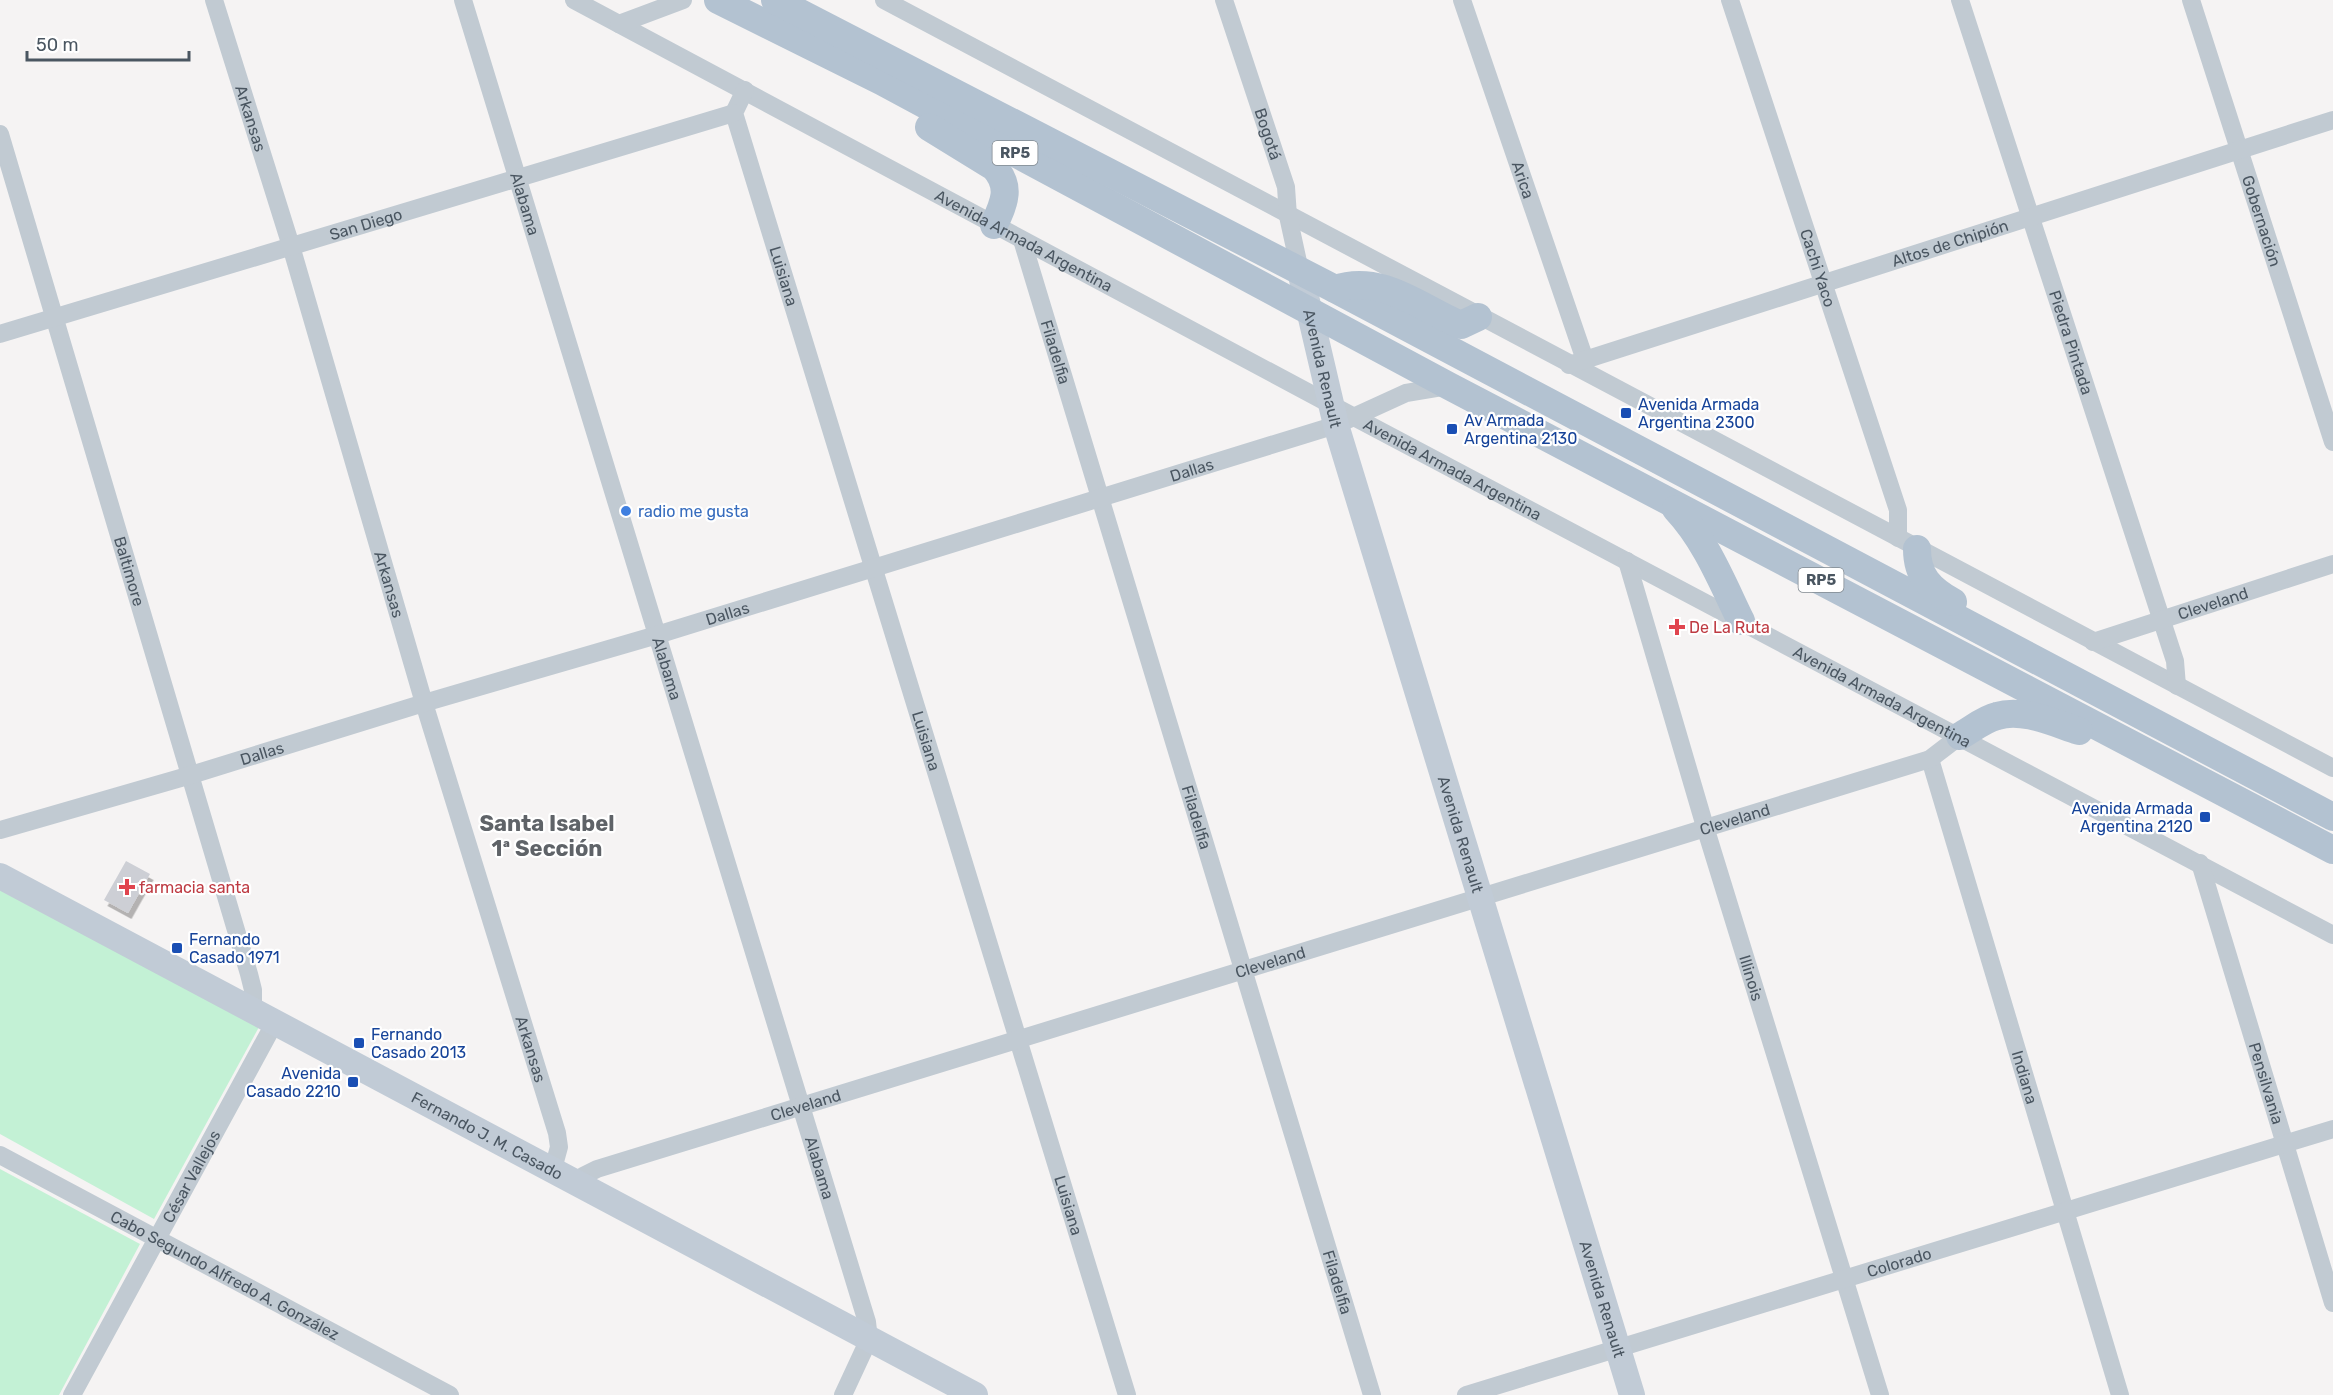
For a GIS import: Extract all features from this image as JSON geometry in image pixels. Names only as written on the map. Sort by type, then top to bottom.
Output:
[{"type":"main road","name":"RP5","points":[[718,0],[881,81],[1449,386],[2333,850]]},
{"type":"main road","name":"RP5","points":[[775,0],[1335,289],[2333,817]]},
{"type":"main road","points":[[881,81],[898,106],[994,167],[1001,175],[1005,184],[1006,198],[994,225]]},
{"type":"main road","points":[[1335,289],[1363,283],[1379,286],[1461,325],[1478,317]]},
{"type":"main road","points":[[1667,499],[1692,527],[1705,546],[1741,621]]},
{"type":"main road","points":[[1907,544],[1918,569],[1937,593],[2034,647],[2083,686]]},
{"type":"main road","points":[[1960,736],[1996,716],[2011,714],[2027,715],[2085,732],[2120,738]]},
{"type":"street","name":"Arkansas","points":[[214,0],[291,246],[424,703],[557,1133],[559,1147],[553,1169]]},
{"type":"street","name":"Alabama","points":[[462,0],[867,1322],[869,1339]]},
{"type":"street","name":"Avenida Armada Argentina","points":[[574,0],[746,90],[1341,416],[1627,561],[2333,935]]},
{"type":"street","points":[[619,24],[682,0]]},
{"type":"street","points":[[884,0],[1478,317],[1577,363],[1907,544],[2333,768]]},
{"type":"street","name":"Bogotá","points":[[1224,0],[1286,187],[1288,216],[1300,271]]},
{"type":"street","name":"Arica","points":[[1462,0],[1577,363]]},
{"type":"street","name":"Cachi Yaco","points":[[1730,0],[1898,510],[1907,544]]},
{"type":"street","name":"Piedra Pintada","points":[[1960,0],[2175,661],[2177,686]]},
{"type":"street","name":"Gobernación","points":[[2191,0],[2333,442]]},
{"type":"street","points":[[734,113],[746,90]]},
{"type":"street","name":"San Diego","points":[[0,334],[734,113]]},
{"type":"street","name":"Luisiana","points":[[734,113],[1127,1395]]},
{"type":"street","name":"Altos de Chipión","points":[[1577,363],[2333,120]]},
{"type":"street","name":"Baltimore","points":[[0,134],[56,317],[253,990],[264,1016]]},
{"type":"street","name":"Filadelfia","points":[[1022,240],[1371,1395]]},
{"type":"street","name":"Avenida Renault","points":[[1300,271],[1309,310],[1480,899],[1632,1395]]},
{"type":"street","name":"Dallas","points":[[0,830],[191,775],[873,569],[1100,498],[1406,393],[1449,386]]},
{"type":"street","name":"Illinois","points":[[1627,561],[1706,830],[1880,1395]]},
{"type":"street","name":"Cleveland","points":[[2093,642],[2333,564]]},
{"type":"street","name":"Cleveland","points":[[579,1183],[583,1176],[597,1169],[1706,830],[1930,759],[1960,736]]},
{"type":"street","name":"Indiana","points":[[1930,759],[2120,1395]]},
{"type":"street","name":"Pensilvania","points":[[2200,863],[2333,1303]]},
{"type":"street","name":"Fernando J. M. Casado","points":[[0,876],[975,1395]]},
{"type":"street","name":"César Vallejos","points":[[72,1395],[157,1239],[264,1016]]},
{"type":"street","name":"Colorado","points":[[1466,1395],[2333,1129]]},
{"type":"street","name":"Cabo Segundo Alfredo A. González","points":[[0,1155],[450,1395]]},
{"type":"street","points":[[843,1395],[869,1339]]},
{"type":"green space","points":[[0,884],[259,1027],[154,1219],[0,1134]]},
{"type":"green space","points":[[0,1169],[140,1244],[59,1395],[0,1395]]},
{"type":"building","name":"farmacia santa","points":[[126,861],[150,874],[128,913],[104,900]]},
{"type":"place","name":"Avenida Armada Argentina 2300","points":[[1626,413]]},
{"type":"place","name":"Av Armada Argentina 2130","points":[[1452,429]]},
{"type":"place","name":"radio me gusta","points":[[626,511]]},
{"type":"place","name":"De La Ruta","points":[[1677,627]]},
{"type":"place","name":"Avenida Armada Argentina 2120","points":[[2205,817]]},
{"type":"place","name":"farmacia santa","points":[[127,887]]},
{"type":"place","name":"Fernando Casado 1971","points":[[177,948]]},
{"type":"place","name":"Fernando Casado 2013","points":[[359,1043]]},
{"type":"place","name":"Avenida Casado 2210","points":[[353,1082]]},
{"type":"district","name":"Santa Isabel 1ª Sección","points":[[547,836]]}]
